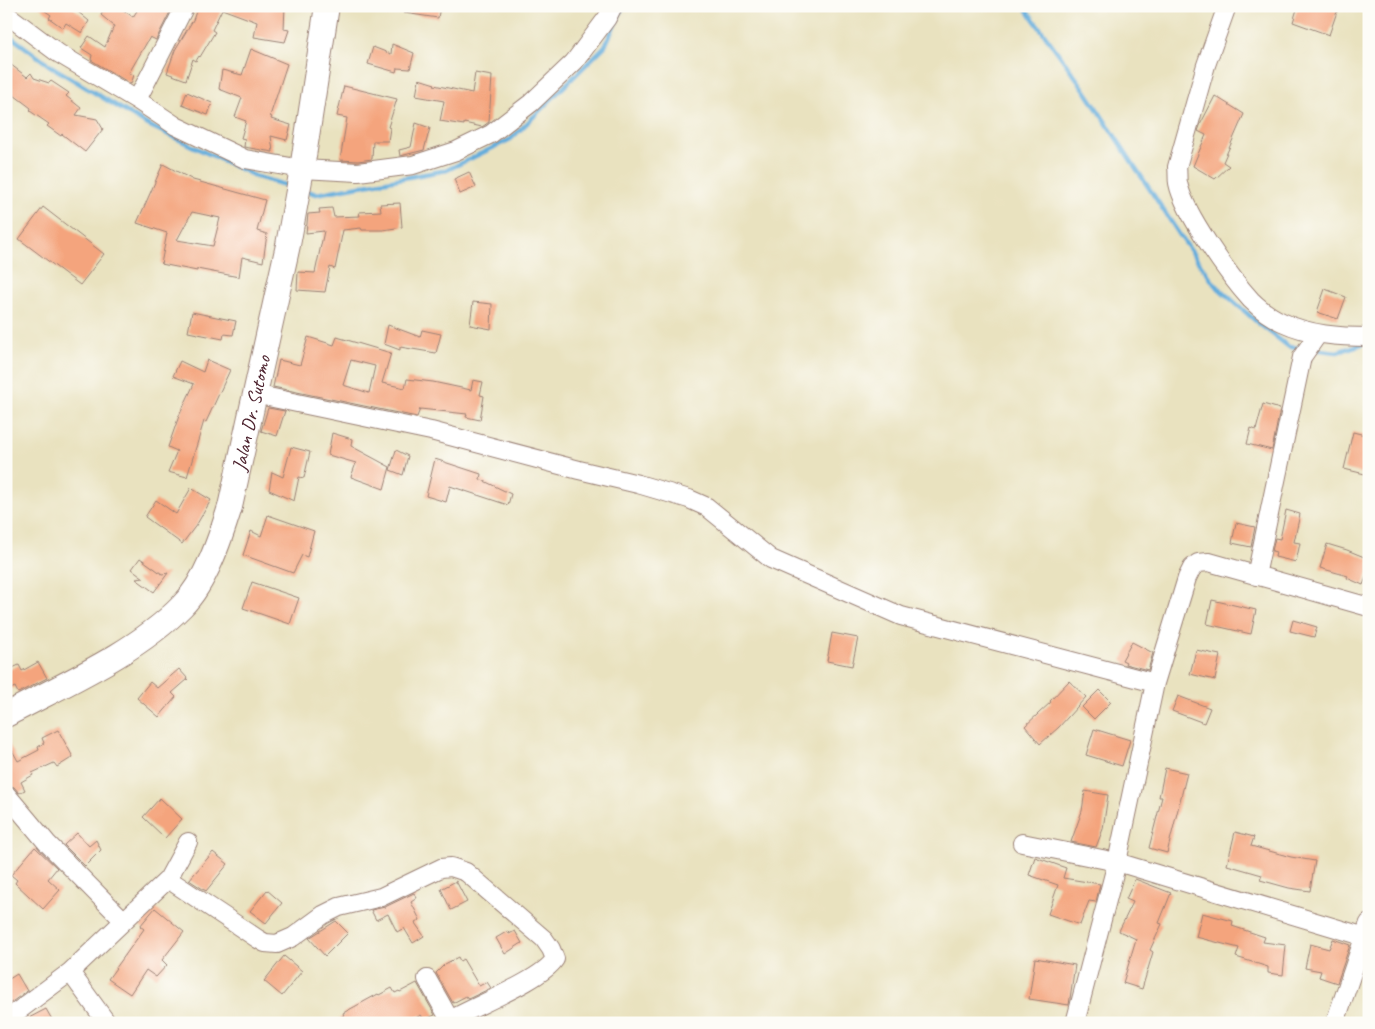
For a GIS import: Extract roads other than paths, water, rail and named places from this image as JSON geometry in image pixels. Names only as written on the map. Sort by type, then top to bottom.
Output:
[{"type":"street","points":[[137,100],[185,6]]},
{"type":"street","name":"Jalan Dr. Sutomo","points":[[6,714],[98,666],[147,636],[182,606],[204,574],[219,541],[230,507],[293,219],[327,6]]},
{"type":"street","points":[[6,14],[58,53],[137,100],[176,126],[246,158],[302,169],[358,172],[413,165],[456,151],[491,134],[531,103],[574,62],[607,18],[613,6]]},
{"type":"street","points":[[1227,6],[1206,65],[1177,167],[1178,182],[1183,196],[1201,231],[1236,281],[1252,301],[1266,312],[1315,338],[1369,337]]},
{"type":"street","points":[[1256,576],[1302,357],[1315,338]]},
{"type":"street","points":[[254,394],[431,431],[638,484],[689,500],[707,508],[771,559],[901,616],[1155,683]]},
{"type":"street","points":[[1076,1023],[1117,862],[1155,683],[1187,578],[1192,568],[1198,563],[1209,562],[1369,608]]},
{"type":"street","points":[[6,794],[47,843],[124,921]]},
{"type":"street","points":[[6,1020],[70,972],[168,879],[188,842]]},
{"type":"street","points":[[1022,843],[1117,862],[1367,932],[1335,1023]]},
{"type":"street","points":[[168,879],[258,940],[277,944],[293,937],[323,915],[339,907],[381,897],[441,868],[451,868],[466,872],[544,939],[551,948],[555,959],[550,966],[524,982],[448,1021],[427,979]]},
{"type":"street","points":[[70,972],[107,1023]]},
{"type":"waterway","points":[[304,190],[316,194],[447,170],[511,139],[605,46],[623,6]]},
{"type":"waterway","points":[[1024,6],[1082,86],[1181,237],[1215,285],[1258,323],[1289,347],[1303,348]]},
{"type":"waterway","points":[[6,33],[49,65],[146,124],[257,177],[292,187]]},
{"type":"waterway","points":[[1313,349],[1337,352],[1362,344]]}]
